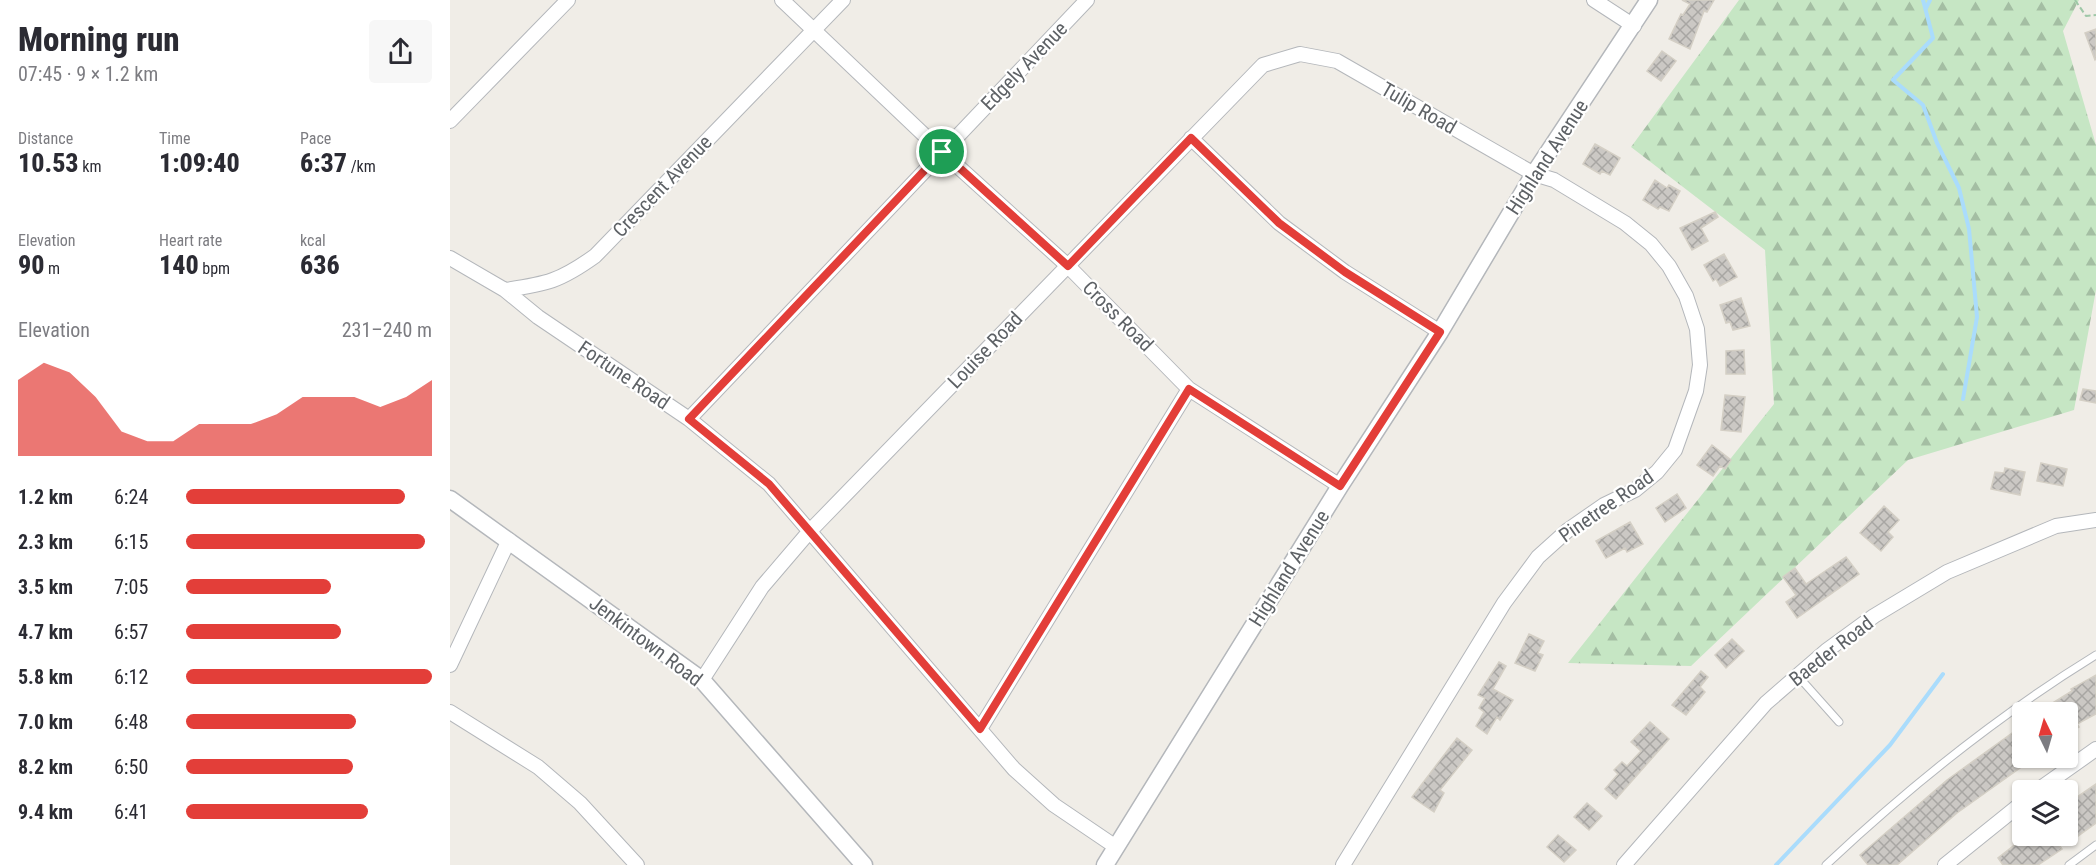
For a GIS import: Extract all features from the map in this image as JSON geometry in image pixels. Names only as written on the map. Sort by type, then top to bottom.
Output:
[{"type":"street","points":[[450,121],[568,0]]},
{"type":"street","name":"Cross Road","points":[[782,0],[942,152],[1068,266],[1189,389],[1340,486]]},
{"type":"street","name":"Crescent Avenue","points":[[505,290],[545,284],[566,277],[595,256],[843,0]]},
{"type":"street","name":"Edgely Avenue","points":[[689,419],[1087,0]]},
{"type":"street","points":[[1594,0],[1634,26]]},
{"type":"street","name":"Highland Avenue","points":[[1105,865],[1340,486],[1440,332],[1534,174],[1634,26],[1649,0]]},
{"type":"street","name":"Tulip Road","points":[[1300,54],[1337,62],[1534,174]]},
{"type":"street","name":"Louise Road","points":[[702,680],[762,587],[809,532],[1263,66],[1300,54]]},
{"type":"street","points":[[1191,138],[1279,223],[1345,272],[1440,332]]},
{"type":"street","name":"Pinetree Road","points":[[1343,865],[1504,603],[1538,557],[1568,530],[1604,505],[1635,490],[1658,472],[1675,450],[1696,391],[1700,365],[1697,329],[1686,296],[1669,266],[1651,244],[1625,224],[1554,180],[1534,174]]},
{"type":"street","points":[[450,258],[505,290]]},
{"type":"street","name":"Fortune Road","points":[[505,290],[538,317],[689,419],[769,484],[1014,769],[1054,805],[1116,848]]},
{"type":"street","points":[[980,729],[1189,389]]},
{"type":"street","name":"Jenkintown Road","points":[[450,499],[702,680],[864,865]]},
{"type":"street","name":"Baeder Road","points":[[1624,865],[1766,703],[1874,616],[1947,572],[2056,526],[2096,520]]},
{"type":"street","points":[[450,665],[509,540]]},
{"type":"street","points":[[450,712],[538,767],[580,803],[637,865]]},
{"type":"street","points":[[2052,780],[2096,748]]},
{"type":"street","points":[[1945,865],[2012,811]]},
{"type":"lane","points":[[1826,865],[1953,757],[2053,682],[2096,655]]},
{"type":"lane","points":[[1798,676],[1839,722]]},
{"type":"lane","points":[[2069,865],[2096,846]]},
{"type":"path","points":[[2075,0],[2086,16],[2096,15]]},
{"type":"green space","points":[[1739,0],[2079,0],[2063,31],[2096,145],[2096,290],[2074,410],[1908,460],[1691,666],[1568,663],[1774,404],[1765,250],[1631,147]]},
{"type":"building","points":[[1682,0],[1714,0],[1707,12],[1704,11],[1690,49],[1669,39],[1681,14],[1683,15],[1690,4]]},
{"type":"building","points":[[2096,29],[2096,59],[2095,60],[2085,33]]},
{"type":"building","points":[[1662,51],[1676,61],[1661,81],[1647,71]]},
{"type":"building","points":[[1595,144],[1620,158],[1610,175],[1602,171],[1600,174],[1583,164]]},
{"type":"building","points":[[1655,180],[1667,188],[1669,185],[1680,191],[1669,211],[1660,207],[1658,209],[1643,200]]},
{"type":"building","points":[[1715,212],[1718,217],[1701,228],[1708,241],[1692,250],[1680,228]]},
{"type":"building","points":[[1724,254],[1737,277],[1720,286],[1716,279],[1713,281],[1704,265]]},
{"type":"building","points":[[1741,298],[1750,326],[1733,330],[1730,322],[1726,323],[1720,305]]},
{"type":"building","points":[[1744,350],[1745,374],[1726,374],[1726,351]]},
{"type":"building","points":[[2083,389],[2096,391],[2096,403],[2080,400]]},
{"type":"building","points":[[1725,395],[1745,397],[1741,432],[1721,430]]},
{"type":"building","points":[[1712,445],[1731,460],[1725,469],[1720,466],[1713,476],[1697,465]]},
{"type":"building","points":[[2041,463],[2067,469],[2063,486],[2037,481]]},
{"type":"building","points":[[2005,468],[2025,472],[2020,495],[1991,489],[1995,472],[2004,473]]},
{"type":"building","points":[[1677,494],[1686,508],[1665,522],[1656,508]]},
{"type":"building","points":[[1884,506],[1899,520],[1888,532],[1893,537],[1881,551],[1860,533]]},
{"type":"building","points":[[1630,522],[1643,544],[1627,552],[1625,548],[1606,558],[1596,541]]},
{"type":"building","points":[[1846,557],[1859,574],[1797,618],[1786,602],[1796,595],[1783,577],[1795,568],[1806,584]]},
{"type":"building","points":[[1529,634],[1544,641],[1538,653],[1543,655],[1535,671],[1515,663]]},
{"type":"building","points":[[1732,639],[1744,651],[1726,668],[1715,655]]},
{"type":"building","points":[[1499,662],[1506,666],[1493,689],[1513,700],[1500,720],[1497,717],[1487,734],[1476,726],[1484,712],[1479,708],[1485,698],[1478,695]]},
{"type":"building","points":[[1701,671],[1708,677],[1700,687],[1705,692],[1686,715],[1672,705]]},
{"type":"building","points":[[2096,675],[2096,714],[2078,723],[2078,702],[2054,702],[2072,691],[2071,689]]},
{"type":"building","points":[[1650,722],[1669,739],[1616,799],[1605,789],[1618,774],[1614,770],[1622,762],[1627,766],[1641,751],[1631,742]]},
{"type":"building","points":[[2012,733],[2012,768],[2020,768],[1957,813],[1897,865],[1868,865],[1860,855],[1947,780]]},
{"type":"building","points":[[1457,738],[1472,750],[1440,790],[1444,793],[1434,812],[1412,797]]},
{"type":"building","points":[[2096,784],[2096,823],[2078,836],[2078,796]]},
{"type":"building","points":[[1587,803],[1602,816],[1589,830],[1574,817]]},
{"type":"building","points":[[1558,835],[1576,850],[1564,862],[1547,847]]},
{"type":"building","points":[[2013,846],[2060,846],[2062,849],[2038,865],[2003,865],[1998,858]]},
{"type":"waterway","points":[[1923,0],[1933,38],[1893,80],[1923,105],[1937,143],[1959,188],[1969,229],[1977,317],[1963,399]]},
{"type":"waterway","points":[[1926,8],[1930,0]]},
{"type":"waterway","points":[[1776,865],[1890,745],[1943,674]]},
{"type":"route","points":[[1191,138],[1279,223],[1345,272],[1440,332],[1340,486],[1189,389],[980,729],[769,484],[689,419],[942,152],[1068,266],[1191,138]]}]
